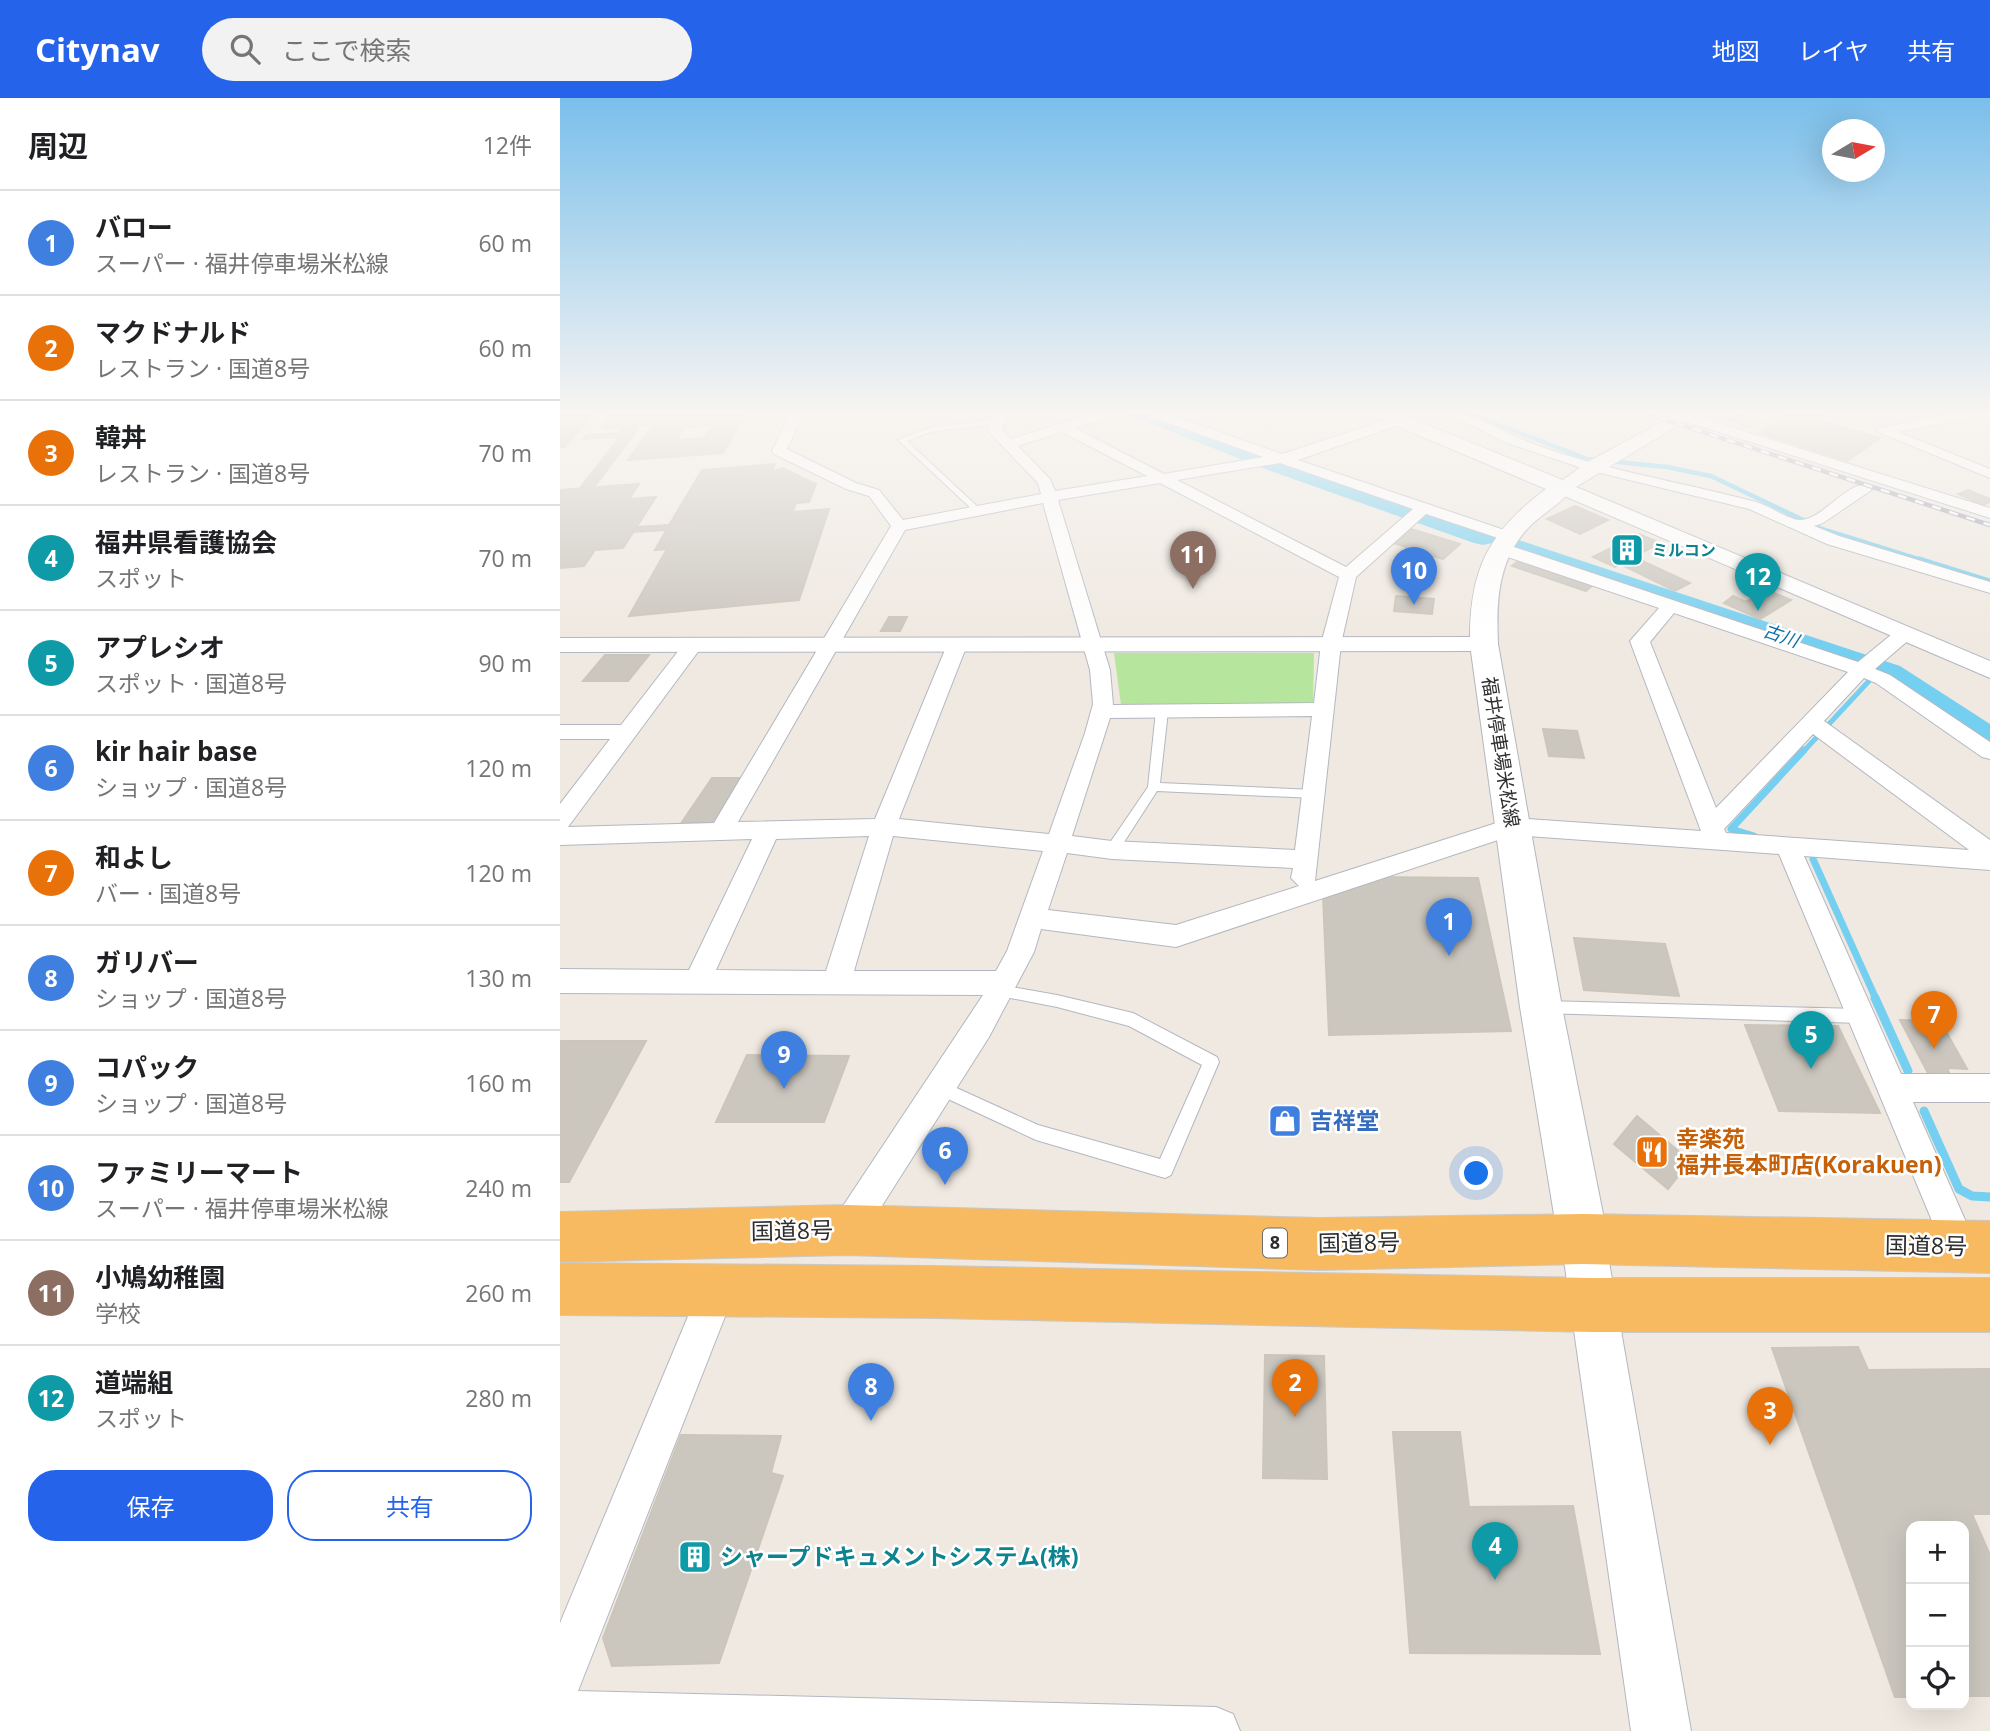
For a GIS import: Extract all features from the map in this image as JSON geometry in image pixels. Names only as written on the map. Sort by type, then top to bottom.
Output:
[{"type":"highway","name":"国道8号","points":[[560,1237],[847,1230],[1320,1244],[1583,1239],[1975,1247]]},
{"type":"highway","points":[[560,1289],[935,1292],[1591,1305],[1990,1305]]},
{"type":"highway","points":[[1919,1307],[1990,1324]]},
{"type":"main road","name":"福井停車場米松線","points":[[1562,488],[1533,509],[1503,542],[1490,568],[1483,596],[1485,644],[1512,826],[1583,1239]]},
{"type":"street","points":[[858,488],[874,493],[899,526]]},
{"type":"street","points":[[847,1230],[1002,987],[1032,919],[1101,712],[1102,693],[1094,645],[1047,488]]},
{"type":"street","points":[[722,831],[899,526],[1104,488]]},
{"type":"street","points":[[1179,488],[1348,575]]},
{"type":"street","points":[[1366,488],[1423,508],[1503,542],[1671,606],[1883,679],[1990,752]]},
{"type":"street","points":[[1562,488],[1990,670]]},
{"type":"street","points":[[1681,488],[1754,506],[1990,575]]},
{"type":"street","points":[[1809,523],[1865,488]]},
{"type":"street","points":[[1912,488],[1990,513]]},
{"type":"street","points":[[1930,494],[1944,488]]},
{"type":"street","points":[[1303,895],[1331,645],[1348,575],[1423,508]]},
{"type":"street","points":[[1809,523],[1833,540],[1990,588]]},
{"type":"street","points":[[1671,606],[1640,641],[1715,834]]},
{"type":"street","points":[[1715,834],[1811,722],[1861,670],[1904,634]]},
{"type":"street","points":[[560,645],[1485,644]]},
{"type":"street","points":[[560,821],[693,645]]},
{"type":"street","points":[[836,984],[884,827],[957,645]]},
{"type":"street","points":[[1101,712],[1323,709]]},
{"type":"street","points":[[1811,722],[1990,853]]},
{"type":"street","points":[[560,733],[627,732]]},
{"type":"street","points":[[1032,919],[1177,936],[1512,826],[1715,834],[1788,847],[1990,861]]},
{"type":"street","points":[[560,836],[884,827],[961,832],[1112,850],[1306,860]]},
{"type":"street","points":[[697,982],[768,830]]},
{"type":"street","points":[[1788,847],[1892,1088],[1975,1247]]},
{"type":"street","points":[[560,981],[1002,987]]},
{"type":"street","points":[[1892,1088],[1990,1088]]},
{"type":"street","points":[[1583,1239],[1591,1305],[1661,1731]]},
{"type":"street","points":[[560,1678],[717,1291]]},
{"type":"street","points":[[560,1714],[966,1727],[1216,1731]]},
{"type":"lane","points":[[952,488],[976,511]]},
{"type":"lane","points":[[1112,850],[1154,787],[1162,711]]},
{"type":"lane","points":[[1154,787],[1314,794]]},
{"type":"lane","points":[[939,1087],[1036,1132],[1165,1169],[1211,1062],[1133,1020],[1002,987]]},
{"type":"lane","points":[[1541,1007],[1861,1016]]},
{"type":"green space","points":[[1114,653],[1314,653],[1313,704],[1121,705]]},
{"type":"building","points":[[636,488],[629,499],[656,497],[623,548],[595,550],[584,566],[560,568],[560,490]]},
{"type":"building","points":[[691,488],[814,488],[809,502],[796,503],[793,512],[671,522]]},
{"type":"building","points":[[1968,490],[1990,499],[1990,502],[1983,505],[1958,494]]},
{"type":"building","points":[[1575,506],[1608,520],[1580,534],[1547,519]]},
{"type":"building","points":[[829,509],[799,600],[629,616],[667,549],[655,550],[671,522]]},
{"type":"building","points":[[669,525],[666,530],[633,532],[636,527]]},
{"type":"building","points":[[1411,529],[1460,544],[1443,559],[1393,543]]},
{"type":"building","name":"ミルコン","points":[[1639,534],[1660,543],[1615,567],[1593,557]]},
{"type":"building","points":[[1521,559],[1594,584],[1586,591],[1512,566]]},
{"type":"building","points":[[1638,559],[1690,583],[1675,591],[1624,566]]},
{"type":"building","points":[[1764,589],[1791,600],[1760,619],[1724,603],[1733,596],[1746,602]]},
{"type":"building","points":[[1396,596],[1434,599],[1432,614],[1394,611]]},
{"type":"building","points":[[889,617],[907,617],[900,631],[881,631]]},
{"type":"building","points":[[605,655],[649,655],[628,681],[583,681]]},
{"type":"building","points":[[1543,729],[1577,731],[1584,758],[1549,756]]},
{"type":"building","points":[[712,778],[741,778],[713,823],[682,822]]},
{"type":"building","points":[[1368,877],[1478,878],[1511,1031],[1329,1035],[1323,896]]},
{"type":"building","points":[[1574,938],[1665,944],[1679,996],[1584,990]]},
{"type":"building","points":[[1900,1020],[1940,1021],[1967,1069],[1947,1068],[1950,1075],[1929,1075]]},
{"type":"building","points":[[1745,1025],[1838,1026],[1880,1113],[1779,1111]]},
{"type":"building","points":[[560,1041],[646,1041],[569,1182],[560,1182]]},
{"type":"building","points":[[747,1055],[849,1056],[824,1122],[716,1122]]},
{"type":"building","name":"幸楽苑 福井長本町店(Korakuen)","points":[[1637,1116],[1690,1161],[1668,1189],[1614,1144]]},
{"type":"building","points":[[1858,1347],[1868,1370],[1990,1369],[1990,1514],[1972,1514],[1990,1555],[1990,1696],[1969,1696],[1969,1521],[1906,1521],[1906,1697],[1895,1697],[1772,1348]]},
{"type":"building","points":[[1265,1355],[1324,1356],[1327,1479],[1263,1478]]},
{"type":"building","points":[[1393,1432],[1460,1432],[1469,1507],[1573,1506],[1600,1654],[1410,1653]]},
{"type":"building","name":"シャープドキュメントシステム(株)","points":[[681,1435],[781,1436],[771,1473],[783,1476],[719,1663],[612,1666],[603,1638]]},
{"type":"waterway","name":"古川","points":[[1343,488],[1483,537]]},
{"type":"waterway","points":[[1737,488],[1822,529],[1924,561]]},
{"type":"waterway","name":"古川","points":[[1519,548],[1889,673],[1990,740]]},
{"type":"waterway","points":[[1919,559],[1990,581]]},
{"type":"waterway","points":[[1803,752],[1869,681]]},
{"type":"waterway","points":[[1754,836],[1731,829],[1804,750]]},
{"type":"waterway","points":[[1813,859],[1876,999]]},
{"type":"waterway","points":[[1875,998],[1908,1071]]},
{"type":"waterway","points":[[1924,1111],[1959,1189],[1972,1196],[1990,1197]]},
{"type":"railway","points":[[1876,488],[1990,525]]},
{"type":"place","name":"ミルコン","points":[[1627,550]]},
{"type":"place","name":"小鳩幼稚園","points":[[1193,589]]},
{"type":"place","name":"ファミリーマート","points":[[1414,605]]},
{"type":"place","name":"道端組","points":[[1758,611]]},
{"type":"place","name":"バロー","points":[[1449,956]]},
{"type":"place","name":"和よし","points":[[1934,1049]]},
{"type":"place","name":"アプレシオ","points":[[1811,1069]]},
{"type":"place","name":"コパック","points":[[784,1089]]},
{"type":"place","name":"吉祥堂","points":[[1285,1121]]},
{"type":"place","name":"幸楽苑 福井長本町店(Korakuen)","points":[[1652,1152]]},
{"type":"place","name":"kir hair base","points":[[945,1185]]},
{"type":"place","name":"マクドナルド","points":[[1295,1417]]},
{"type":"place","name":"ガリバー","points":[[871,1421]]},
{"type":"place","name":"韓丼","points":[[1770,1445]]},
{"type":"place","name":"シャープドキュメントシステム(株)","points":[[695,1557]]},
{"type":"place","name":"福井県看護協会","points":[[1495,1580]]}]
